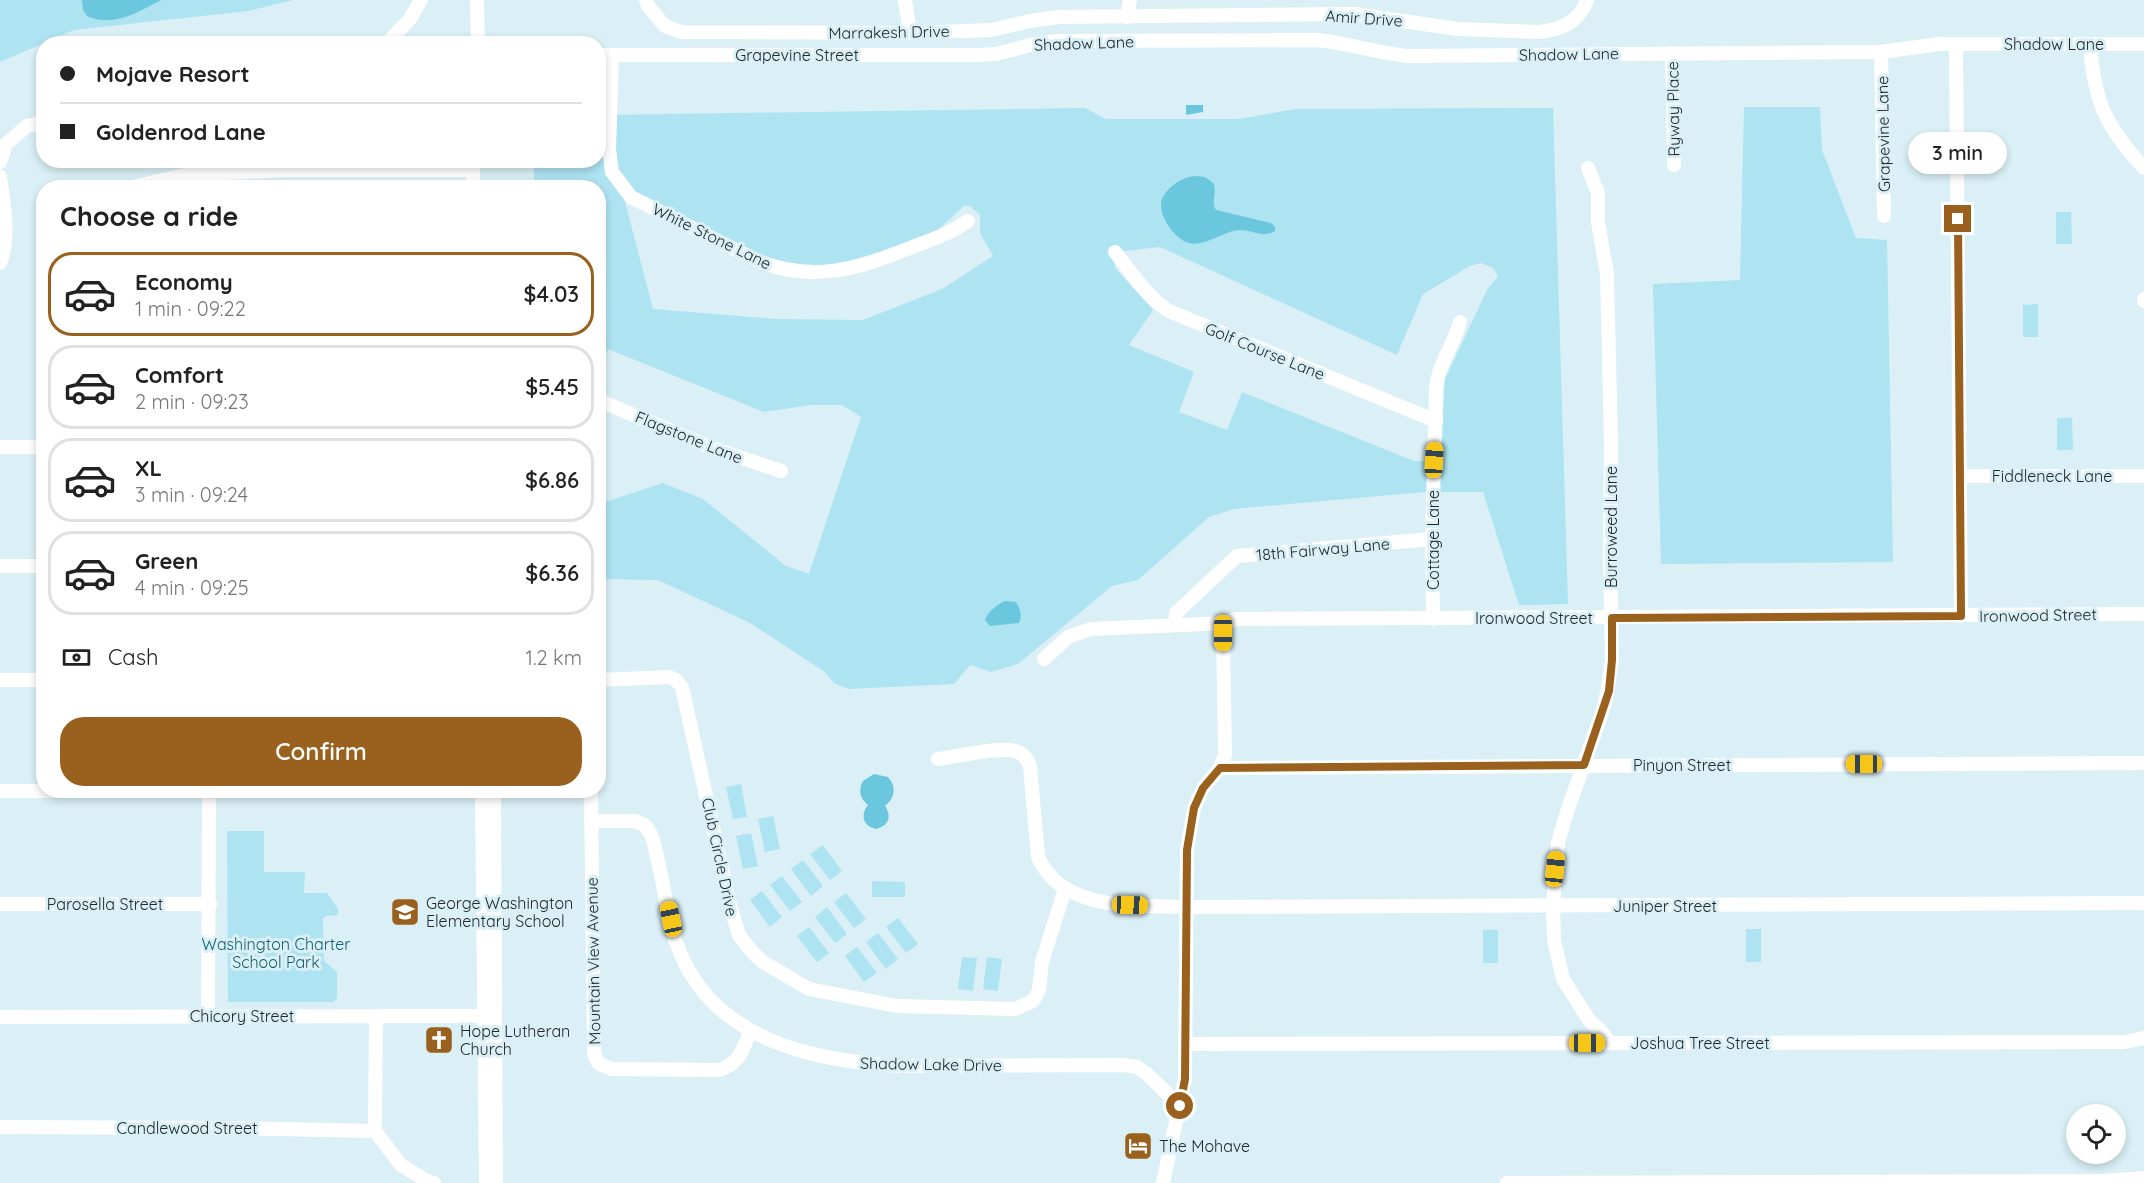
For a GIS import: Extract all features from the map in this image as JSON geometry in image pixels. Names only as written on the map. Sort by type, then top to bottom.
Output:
[{"type":"street","points":[[394,36],[410,19],[421,0]]},
{"type":"street","points":[[477,0],[478,36]]},
{"type":"street","name":"Marrakesh Drive","points":[[646,0],[648,6],[665,26],[681,32],[910,33],[991,30],[1059,17],[1127,17]]},
{"type":"street","points":[[905,0],[910,33]]},
{"type":"street","points":[[1127,17],[1130,0]]},
{"type":"street","name":"Amir Drive","points":[[1127,17],[1355,14],[1458,29],[1538,32],[1558,28],[1573,21],[1581,13],[1587,0]]},
{"type":"street","name":"Shadow Lane","points":[[996,54],[1034,44],[1059,41],[1305,40],[1339,42],[1384,54],[1408,56],[1881,52],[1923,45],[2144,44]]},
{"type":"street","points":[[1956,44],[1961,616]]},
{"type":"street","points":[[2090,44],[2092,75],[2102,109],[2118,138],[2144,168]]},
{"type":"street","name":"Grapevine Lane","points":[[1881,52],[1884,216]]},
{"type":"street","name":"Ryway Place","points":[[1672,53],[1674,165]]},
{"type":"street","name":"Grapevine Street","points":[[606,55],[996,54]]},
{"type":"street","name":"White Stone Lane","points":[[606,78],[612,172],[631,197],[758,261],[790,271],[832,272],[861,266],[954,231],[968,221]]},
{"type":"street","points":[[0,162],[6,144],[27,126],[36,124]]},
{"type":"street","points":[[162,180],[184,175],[362,168]]},
{"type":"street","name":"Burroweed Lane","points":[[1588,168],[1598,193],[1598,222],[1607,274],[1612,660],[1609,691],[1558,842],[1553,906],[1554,940],[1563,979],[1589,1020],[1610,1043]]},
{"type":"street","points":[[0,177],[5,252],[0,263]]},
{"type":"street","name":"Golf Course Lane","points":[[1115,252],[1146,292],[1169,311],[1436,421]]},
{"type":"street","name":"Cottage Lane","points":[[1433,619],[1432,539],[1437,377],[1455,339],[1460,322]]},
{"type":"street","name":"Flagstone Lane","points":[[606,403],[712,448],[781,471]]},
{"type":"street","points":[[0,447],[36,447]]},
{"type":"street","name":"Fiddleneck Lane","points":[[1960,476],[2144,476]]},
{"type":"street","name":"18th Fairway Lane","points":[[1175,625],[1176,612],[1237,556],[1432,539]]},
{"type":"street","points":[[0,566],[36,566]]},
{"type":"street","name":"Ironwood Street","points":[[1044,659],[1068,636],[1090,628],[1227,623],[1235,619],[2144,614]]},
{"type":"street","points":[[1162,1183],[1185,1079],[1187,850],[1194,808],[1203,788],[1220,768],[1225,755],[1223,633],[1227,623]]},
{"type":"street","name":"Club Circle Drive","points":[[606,680],[669,677],[676,680],[682,687],[730,909],[739,935],[763,962],[809,989],[897,1006],[1015,1009],[1033,1001],[1040,990],[1042,962],[1065,889]]},
{"type":"street","points":[[0,680],[36,680]]},
{"type":"street","points":[[938,759],[1003,749],[1017,751],[1025,757],[1030,766],[1038,857],[1043,869],[1053,881],[1065,889]]},
{"type":"street","name":"Pinyon Street","points":[[1220,768],[2144,763]]},
{"type":"street","points":[[0,791],[36,791]]},
{"type":"street","points":[[208,1015],[209,798]]},
{"type":"street","points":[[482,798],[486,1183]]},
{"type":"street","points":[[494,798],[496,1183]]},
{"type":"street","name":"Mountain View Avenue","points":[[591,798],[594,1053],[598,1063],[611,1069],[719,1070],[729,1067],[737,1060],[751,1031]]},
{"type":"street","name":"Shadow Lake Drive","points":[[591,821],[635,821],[649,828],[662,876],[675,941],[686,967],[704,992],[724,1013],[751,1031],[799,1050],[828,1058],[861,1063],[898,1066],[1123,1065],[1137,1067],[1180,1106]]},
{"type":"street","name":"Juniper Street","points":[[1065,889],[1105,902],[1186,907],[2144,903]]},
{"type":"street","name":"Parosella Street","points":[[0,904],[210,904]]},
{"type":"street","points":[[375,1016],[375,1131],[401,1165],[434,1183]]},
{"type":"street","name":"Chicory Street","points":[[0,1017],[483,1016]]},
{"type":"street","name":"Joshua Tree Street","points":[[1185,1044],[2124,1042],[2144,1038]]},
{"type":"street","name":"Candlewood Street","points":[[0,1127],[375,1131]]},
{"type":"street","points":[[1507,1183],[1892,1183],[2144,1179]]},
{"type":"green space","points":[[0,0],[293,0],[248,11],[74,30],[60,36],[36,36],[36,46],[0,62]]},
{"type":"green space","points":[[1744,107],[1820,107],[1822,150],[1856,238],[1887,240],[1893,562],[1661,564],[1653,284],[1740,280]]},
{"type":"green space","points":[[1085,108],[1106,119],[1239,119],[1296,109],[1553,108],[1568,604],[1519,605],[1483,492],[1425,492],[1234,509],[1209,517],[1138,580],[1112,586],[1018,664],[991,672],[970,665],[954,684],[848,689],[834,683],[825,672],[750,623],[658,580],[606,579],[606,502],[663,483],[703,499],[786,566],[809,574],[861,417],[842,405],[811,405],[764,412],[608,349],[606,355],[606,180],[534,180],[534,168],[606,168],[606,115]],"holes":[[[624,198],[759,256],[790,265],[834,265],[882,252],[938,230],[964,206],[970,206],[980,215],[980,233],[993,256],[942,289],[863,320],[776,319],[653,309]],[[1160,247],[1397,355],[1423,294],[1470,266],[1481,263],[1493,268],[1498,277],[1488,288],[1445,379],[1441,462],[1414,461],[1242,392],[1227,430],[1179,412],[1194,372],[1129,345],[1153,310],[1115,268],[1115,252]]]},
{"type":"green space","points":[[2056,212],[2071,212],[2072,244],[2056,244]]},
{"type":"green space","points":[[2038,304],[2038,337],[2023,337],[2023,305]]},
{"type":"green space","points":[[2057,418],[2072,418],[2073,450],[2057,450]]},
{"type":"green space","points":[[741,784],[747,817],[733,819],[726,787]]},
{"type":"green space","points":[[773,816],[780,849],[765,852],[758,819]]},
{"type":"green space","name":"Washington Charter School Park","points":[[227,831],[264,831],[264,872],[305,872],[304,893],[327,893],[338,909],[338,915],[323,918],[324,961],[337,972],[337,998],[333,1002],[228,1002]]},
{"type":"green space","points":[[751,833],[758,866],[743,869],[736,836]]},
{"type":"green space","points":[[823,845],[842,871],[830,880],[810,854]]},
{"type":"green space","points":[[803,860],[823,886],[811,896],[791,869]]},
{"type":"green space","points":[[782,876],[802,902],[790,911],[770,885]]},
{"type":"green space","points":[[872,881],[905,882],[905,897],[872,897]]},
{"type":"green space","points":[[762,891],[782,917],[770,927],[750,900]]},
{"type":"green space","points":[[846,893],[866,919],[854,928],[834,902]]},
{"type":"green space","points":[[827,907],[847,934],[835,943],[815,917]]},
{"type":"green space","points":[[898,918],[918,944],[906,953],[886,927]]},
{"type":"green space","points":[[809,927],[829,953],[817,962],[797,936]]},
{"type":"green space","points":[[1746,929],[1761,929],[1761,962],[1746,962]]},
{"type":"green space","points":[[1483,930],[1498,930],[1498,963],[1483,963]]},
{"type":"green space","points":[[878,933],[898,959],[886,969],[866,942]]},
{"type":"green space","points":[[857,947],[877,973],[864,982],[845,956]]},
{"type":"green space","points":[[962,957],[977,958],[973,991],[958,989]]},
{"type":"green space","points":[[987,957],[1002,959],[998,991],[983,989]]},
{"type":"shaded area","points":[[82,0],[161,0],[125,17],[107,20],[87,16],[83,10]]},
{"type":"shaded area","points":[[1186,105],[1203,105],[1203,112],[1186,115]]},
{"type":"shaded area","points":[[1205,177],[1213,183],[1216,210],[1271,223],[1275,231],[1261,234],[1239,230],[1202,243],[1184,241],[1174,233],[1166,221],[1161,203],[1165,193],[1174,185],[1184,178]]},
{"type":"shaded area","points":[[1005,601],[1015,602],[1019,606],[1021,615],[1019,623],[990,626],[985,620],[986,617]]},
{"type":"shaded area","points":[[874,774],[888,777],[894,788],[893,796],[885,806],[888,820],[884,826],[876,829],[864,820],[864,813],[868,805],[863,800],[860,791],[863,781]]},
{"type":"place","name":"George Washington Elementary School","points":[[405,912]]},
{"type":"place","name":"Hope Lutheran Church","points":[[439,1040]]},
{"type":"place","name":"The Mohave","points":[[1138,1146]]},
{"type":"route","points":[[1180,1106],[1185,1079],[1187,850],[1194,808],[1203,788],[1220,768],[1584,765],[1609,691],[1612,618],[1961,616],[1958,219]]}]
